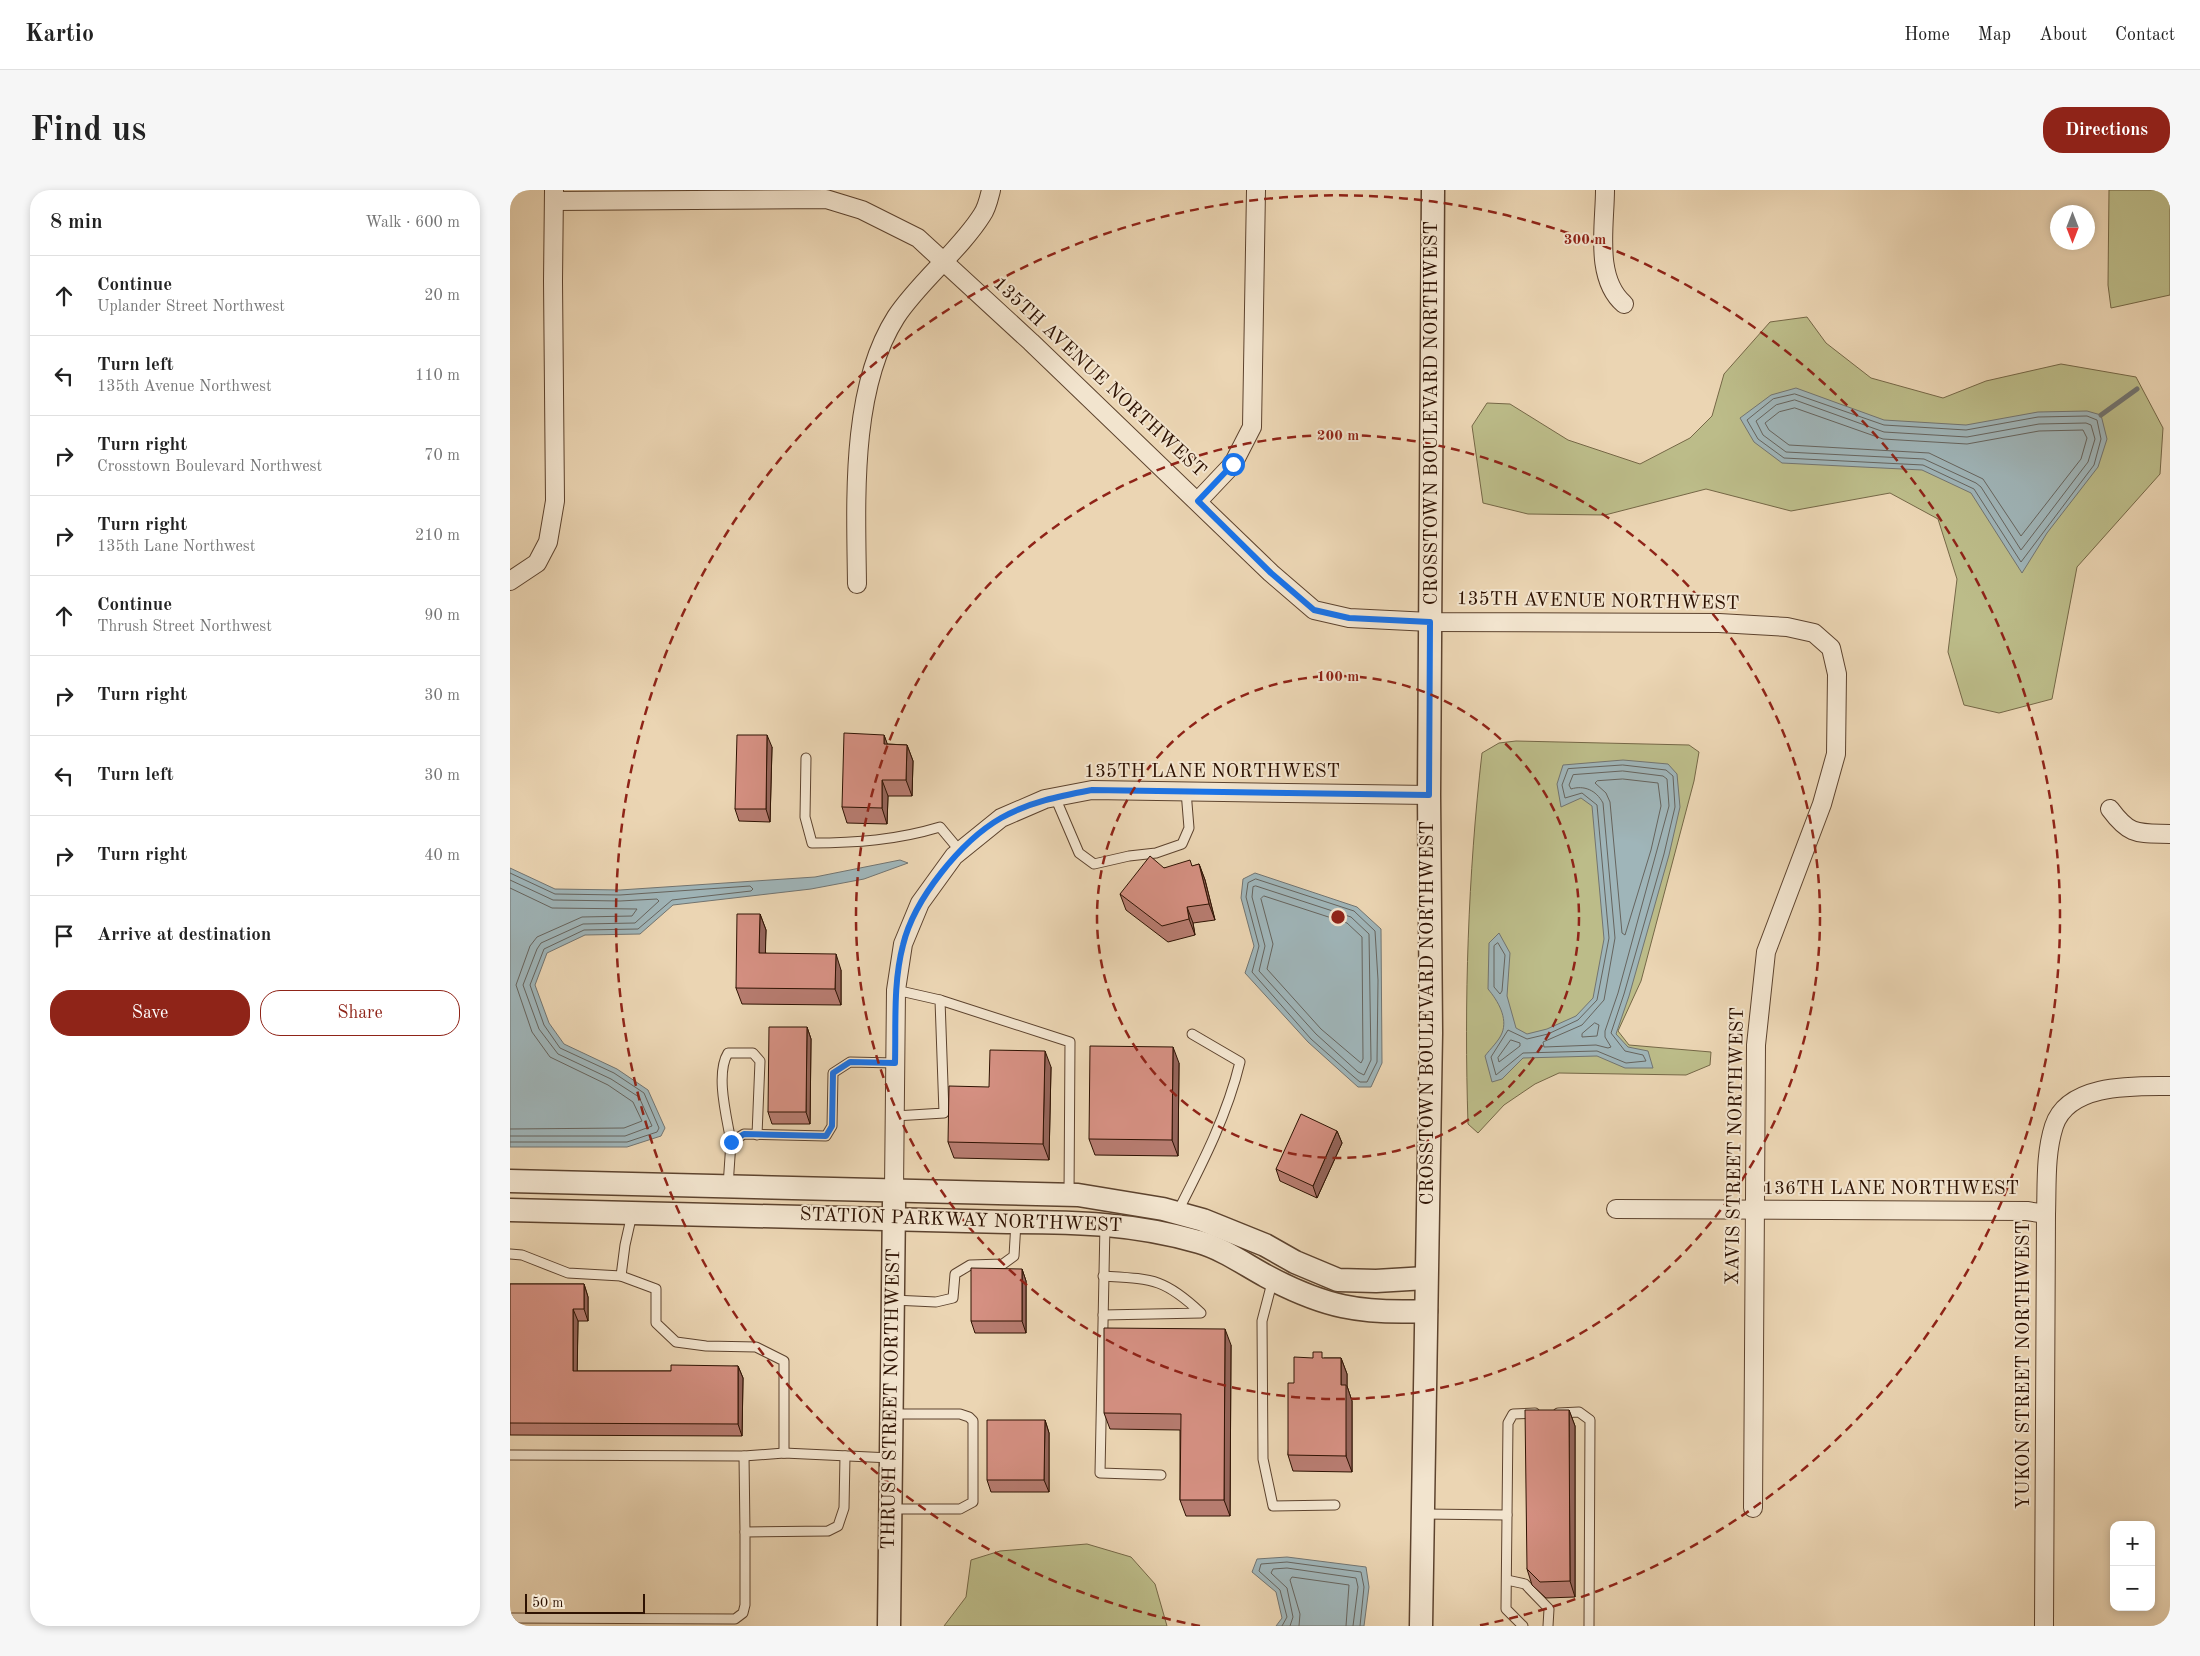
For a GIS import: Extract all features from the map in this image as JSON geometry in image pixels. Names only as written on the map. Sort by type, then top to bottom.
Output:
[{"type":"street","points":[[857,584],[859,451],[864,400],[875,362],[896,317],[983,214],[991,190]]},
{"type":"street","points":[[1198,501],[1233,464],[1252,426],[1256,190]]},
{"type":"street","name":"CROSSTOWN BOULEVARD NORTHWEST","points":[[1421,1626],[1431,1033],[1429,795],[1433,190]]},
{"type":"street","points":[[1605,190],[1604,267],[1618,299],[1624,304]]},
{"type":"street","points":[[510,581],[537,563],[548,542],[555,501],[554,195]]},
{"type":"street","name":"135TH AVENUE NORTHWEST","points":[[554,195],[826,198],[862,210],[918,238],[1031,342],[1271,573],[1314,610],[1349,618],[1430,622],[1719,623],[1787,627],[1814,633],[1831,648]]},
{"type":"street","name":"XAVIS STREET NORTHWEST","points":[[1752,1508],[1756,1045],[1766,952],[1822,804],[1836,754],[1837,674],[1831,648]]},
{"type":"street","name":"135TH LANE NORTHWEST","points":[[957,854],[1001,818],[1046,799],[1092,790],[1429,795]]},
{"type":"street","points":[[2110,809],[2124,828],[2135,832],[2170,834]]},
{"type":"street","name":"THRUSH STREET NORTHWEST","points":[[889,1626],[896,990],[903,944],[920,903],[957,854]]},
{"type":"street","name":"YUKON STREET NORTHWEST","points":[[2044,1626],[2046,1214],[2048,1158],[2055,1125],[2065,1108],[2106,1088],[2127,1085],[2170,1086]]},
{"type":"street","name":"STATION PARKWAY NORTHWEST","points":[[510,1181],[1069,1195],[1108,1200],[1203,1220],[1265,1245],[1284,1256],[1338,1280],[1376,1281],[1426,1278]]},
{"type":"street","points":[[1105,1224],[1108,1200]]},
{"type":"street","name":"136TH LANE NORTHWEST","points":[[1616,1209],[2027,1211],[2046,1214]]},
{"type":"street","name":"STATION PARKWAY NORTHWEST","points":[[510,1210],[1105,1224],[1140,1228],[1200,1242],[1235,1258],[1296,1291],[1341,1308],[1386,1313],[1426,1311]]},
{"type":"street","points":[[1273,1279],[1284,1256]]},
{"type":"lane","points":[[806,758],[806,817],[812,843],[850,843],[908,836],[940,827],[957,854]]},
{"type":"lane","points":[[1055,797],[1079,853],[1094,864],[1129,856],[1156,853],[1182,844],[1189,828],[1186,790]]},
{"type":"lane","points":[[896,990],[940,1000],[1070,1042],[1069,1195]]},
{"type":"lane","points":[[895,1116],[944,1113],[940,1000]]},
{"type":"lane","points":[[1177,1213],[1212,1144],[1235,1083],[1240,1062],[1192,1034]]},
{"type":"lane","points":[[728,1186],[731,1142],[723,1098],[724,1060],[728,1053],[754,1053],[760,1061],[757,1135]]},
{"type":"lane","points":[[731,1142],[744,1134],[826,1136],[832,1126],[833,1073],[850,1062],[895,1063]]},
{"type":"lane","points":[[621,1276],[625,1245],[633,1212]]},
{"type":"lane","points":[[893,1300],[936,1302],[953,1298],[956,1274],[970,1265],[1003,1264],[1014,1256],[1016,1222]]},
{"type":"lane","points":[[1105,1224],[1100,1473],[1161,1475]]},
{"type":"lane","points":[[510,1254],[522,1254],[568,1273],[621,1276],[656,1288],[656,1323],[676,1342],[706,1346],[756,1347],[784,1360],[784,1453]]},
{"type":"lane","points":[[1103,1276],[1161,1283],[1179,1292],[1201,1313],[1103,1315]]},
{"type":"lane","points":[[1273,1279],[1262,1322],[1263,1459],[1273,1506],[1335,1505]]},
{"type":"lane","points":[[1523,1626],[1506,1609],[1508,1423],[1514,1414],[1578,1412],[1590,1420],[1590,1626]]},
{"type":"lane","points":[[891,1509],[960,1509],[969,1506],[973,1502],[974,1478],[973,1421],[969,1417],[960,1414],[892,1414]]},
{"type":"lane","points":[[510,1455],[744,1456],[784,1453],[891,1458]]},
{"type":"lane","points":[[510,1618],[735,1619],[743,1613],[745,1605],[744,1456]]},
{"type":"lane","points":[[745,1532],[828,1531],[838,1526],[844,1508],[845,1456]]},
{"type":"lane","points":[[1423,1514],[1507,1515]]},
{"type":"lane","points":[[1507,1580],[1525,1584],[1549,1609],[1548,1626]]},
{"type":"green space","points":[[2109,190],[2170,190],[2170,295],[2111,308],[2108,285]]},
{"type":"green space","points":[[1807,317],[1826,343],[1871,378],[1943,398],[1986,381],[2061,364],[2136,377],[2163,428],[2160,474],[2077,567],[2052,699],[1999,713],[1964,705],[1948,652],[1957,579],[1938,519],[1890,493],[1791,511],[1706,489],[1605,515],[1528,514],[1483,503],[1472,426],[1487,403],[1510,404],[1568,440],[1640,464],[1690,438],[1712,416],[1724,374],[1770,322]]},
{"type":"green space","points":[[1516,741],[1689,745],[1699,752],[1694,781],[1641,981],[1618,1031],[1629,1045],[1711,1052],[1710,1065],[1686,1075],[1559,1073],[1535,1084],[1504,1105],[1478,1133],[1468,1124],[1467,1078],[1468,938],[1477,799],[1482,753],[1499,743]]},
{"type":"green space","points":[[1087,1544],[1131,1557],[1155,1584],[1167,1626],[944,1626],[966,1597],[971,1560],[1000,1551]]},
{"type":"water","points":[[1796,388],[1884,420],[1966,425],[2038,412],[2087,411],[2101,415],[2107,439],[2098,467],[2047,533],[2022,573],[1971,493],[1922,470],[1782,463],[1754,442],[1740,418],[1771,395]]},
{"type":"water","points":[[1623,760],[1668,764],[1677,774],[1680,807],[1669,855],[1629,996],[1616,1034],[1628,1047],[1648,1051],[1653,1068],[1625,1068],[1597,1056],[1523,1058],[1502,1079],[1492,1082],[1485,1056],[1501,1036],[1504,1021],[1498,1004],[1488,989],[1489,943],[1499,933],[1510,953],[1507,996],[1516,1028],[1527,1034],[1547,1029],[1576,1016],[1593,998],[1604,939],[1592,806],[1581,798],[1561,807],[1557,784],[1563,765]]},
{"type":"water","points":[[900,860],[908,863],[864,879],[811,889],[673,905],[640,934],[585,935],[547,953],[535,985],[549,1023],[564,1044],[617,1069],[648,1090],[665,1128],[661,1136],[627,1147],[510,1147],[510,868],[555,889],[620,890],[815,877]]},
{"type":"water","points":[[1255,873],[1357,907],[1381,929],[1382,1063],[1371,1087],[1358,1087],[1308,1042],[1245,973],[1254,946],[1241,898],[1243,879]]},
{"type":"water","points":[[1287,1557],[1366,1567],[1369,1587],[1364,1626],[1276,1626],[1282,1618],[1276,1592],[1252,1572],[1257,1559]]},
{"type":"building","points":[[844,733],[884,735],[884,744],[907,745],[906,780],[882,780],[882,808],[842,807]]},
{"type":"building","points":[[737,735],[767,735],[766,809],[735,809]]},
{"type":"building","points":[[1150,856],[1164,868],[1190,860],[1192,866],[1199,864],[1209,904],[1187,907],[1189,919],[1162,926],[1120,894]]},
{"type":"building","points":[[737,914],[760,914],[759,953],[836,954],[835,989],[736,988]]},
{"type":"building","points":[[769,1027],[807,1027],[806,1112],[768,1112]]},
{"type":"building","points":[[1090,1046],[1173,1047],[1172,1140],[1089,1139]]},
{"type":"building","points":[[990,1050],[1045,1051],[1043,1144],[948,1142],[949,1086],[989,1087]]},
{"type":"building","points":[[1301,1114],[1337,1131],[1313,1186],[1276,1169]]},
{"type":"building","points":[[971,1268],[1022,1269],[1022,1321],[971,1321]]},
{"type":"building","points":[[510,1284],[584,1284],[584,1309],[573,1309],[573,1371],[671,1371],[671,1365],[738,1366],[738,1424],[510,1423]]},
{"type":"building","points":[[1104,1328],[1225,1329],[1224,1500],[1180,1500],[1181,1414],[1104,1413]]},
{"type":"building","points":[[1313,1352],[1322,1352],[1322,1358],[1341,1358],[1341,1385],[1346,1385],[1346,1456],[1288,1455],[1288,1383],[1294,1383],[1294,1357],[1313,1358]]},
{"type":"building","points":[[1525,1410],[1569,1410],[1570,1581],[1540,1582],[1527,1569]]},
{"type":"building","points":[[987,1420],[1045,1420],[1044,1480],[987,1480]]},
{"type":"waterway","points":[[2101,415],[2137,389]]},
{"type":"route","points":[[731,1142],[744,1134],[826,1136],[832,1126],[833,1073],[850,1062],[895,1063],[896,990],[903,944],[920,903],[954,856],[1001,818],[1046,799],[1092,790],[1429,795],[1430,622],[1349,618],[1314,610],[1271,573],[1198,501],[1233,464]]}]
